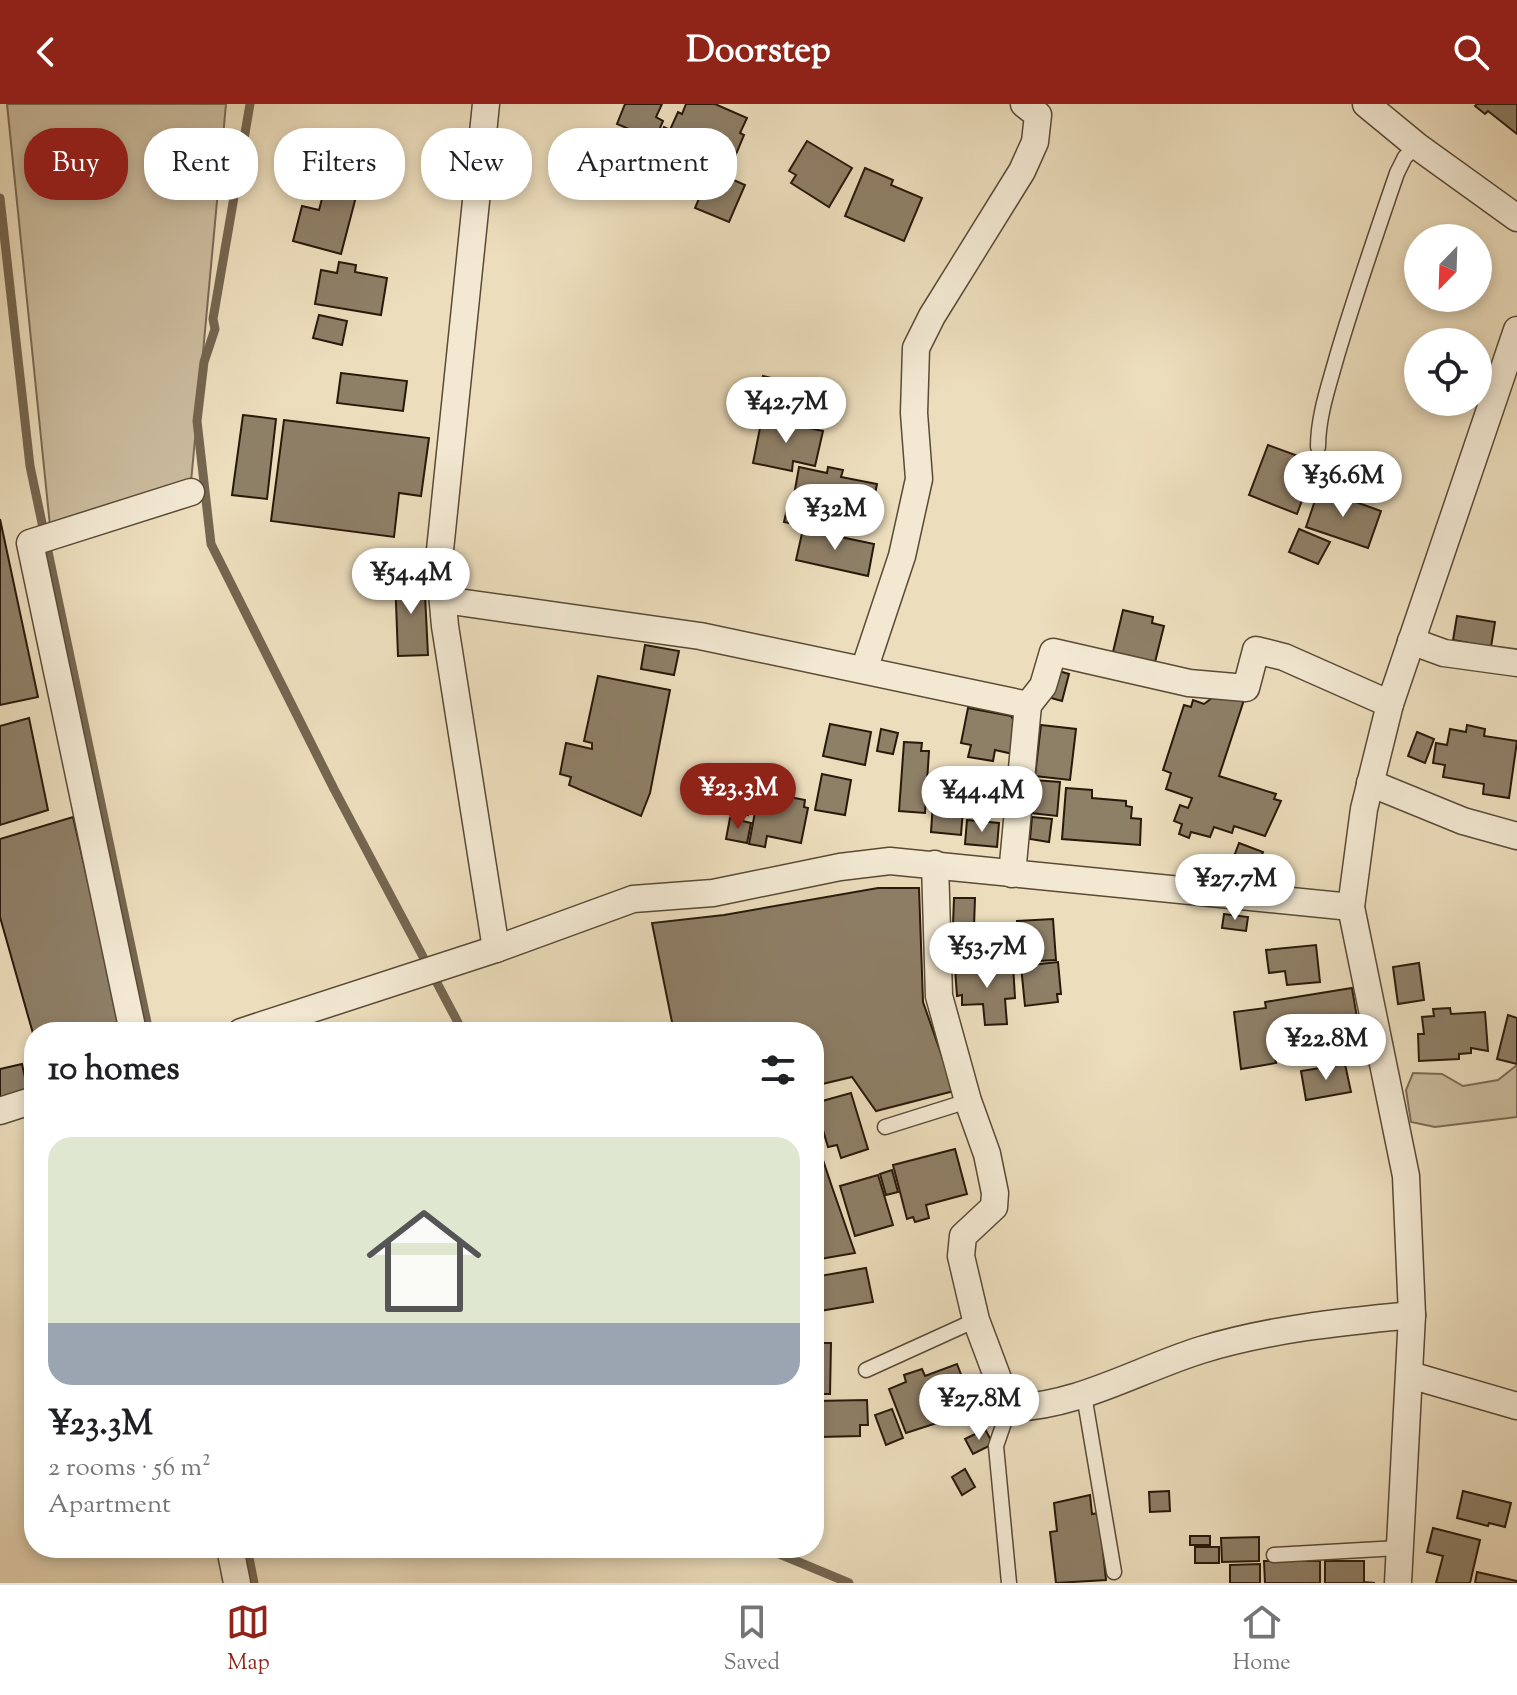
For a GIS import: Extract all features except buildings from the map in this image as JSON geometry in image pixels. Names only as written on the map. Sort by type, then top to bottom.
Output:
[{"type":"street","points":[[486,104],[439,560],[445,626],[496,949]]},
{"type":"street","points":[[1366,104],[1417,146],[1517,218]]},
{"type":"street","points":[[864,670],[902,556],[919,479],[914,413],[916,348],[932,316],[1022,171],[1035,142],[1036,108]]},
{"type":"street","points":[[1398,1583],[1412,1315],[1406,1176],[1351,907],[1370,783],[1390,704],[1517,330]]},
{"type":"street","points":[[131,1022],[30,543],[191,492]]},
{"type":"street","points":[[444,600],[700,636],[1028,705]]},
{"type":"street","points":[[1411,641],[1444,653],[1517,663]]},
{"type":"street","points":[[1012,874],[1028,705],[1043,686],[1053,652],[1189,683],[1246,688],[1256,650],[1284,657],[1390,704]]},
{"type":"street","points":[[1370,783],[1463,821],[1517,836]]},
{"type":"street","points":[[272,1022],[496,949],[633,899],[713,893],[840,867],[890,861],[1351,907]]},
{"type":"street","points":[[935,864],[939,996],[968,1101],[987,1154],[995,1193],[994,1207],[963,1236],[961,1256],[976,1320],[1009,1408],[1037,1408],[1084,1395],[1201,1350],[1300,1326],[1412,1315]]},
{"type":"street","points":[[0,1111],[24,1103]]},
{"type":"street","points":[[1410,1375],[1517,1406]]},
{"type":"street","points":[[232,1558],[237,1583]]},
{"type":"lane","points":[[1318,447],[1329,386],[1354,298],[1397,173],[1405,157],[1417,146]]},
{"type":"lane","points":[[885,1127],[968,1101]]},
{"type":"lane","points":[[866,1370],[976,1320]]},
{"type":"lane","points":[[1084,1395],[1114,1572]]},
{"type":"lane","points":[[1009,1408],[996,1446],[1009,1583]]},
{"type":"lane","points":[[1274,1555],[1398,1548]]},
{"type":"shaded area","points":[[7,104],[226,104],[224,128],[144,128],[144,200],[217,200],[191,482],[50,526]]},
{"type":"shaded area","points":[[1517,1065],[1517,1117],[1435,1127],[1411,1122],[1406,1090],[1413,1073],[1442,1074],[1463,1086],[1498,1080]]},
{"type":"waterway","points":[[250,104],[213,319],[215,329],[204,362],[197,421],[211,544],[334,789],[458,1022]]},
{"type":"waterway","points":[[0,198],[30,466],[147,1022]]},
{"type":"waterway","points":[[249,1558],[254,1583]]},
{"type":"waterway","points":[[789,1558],[849,1583]]}]
